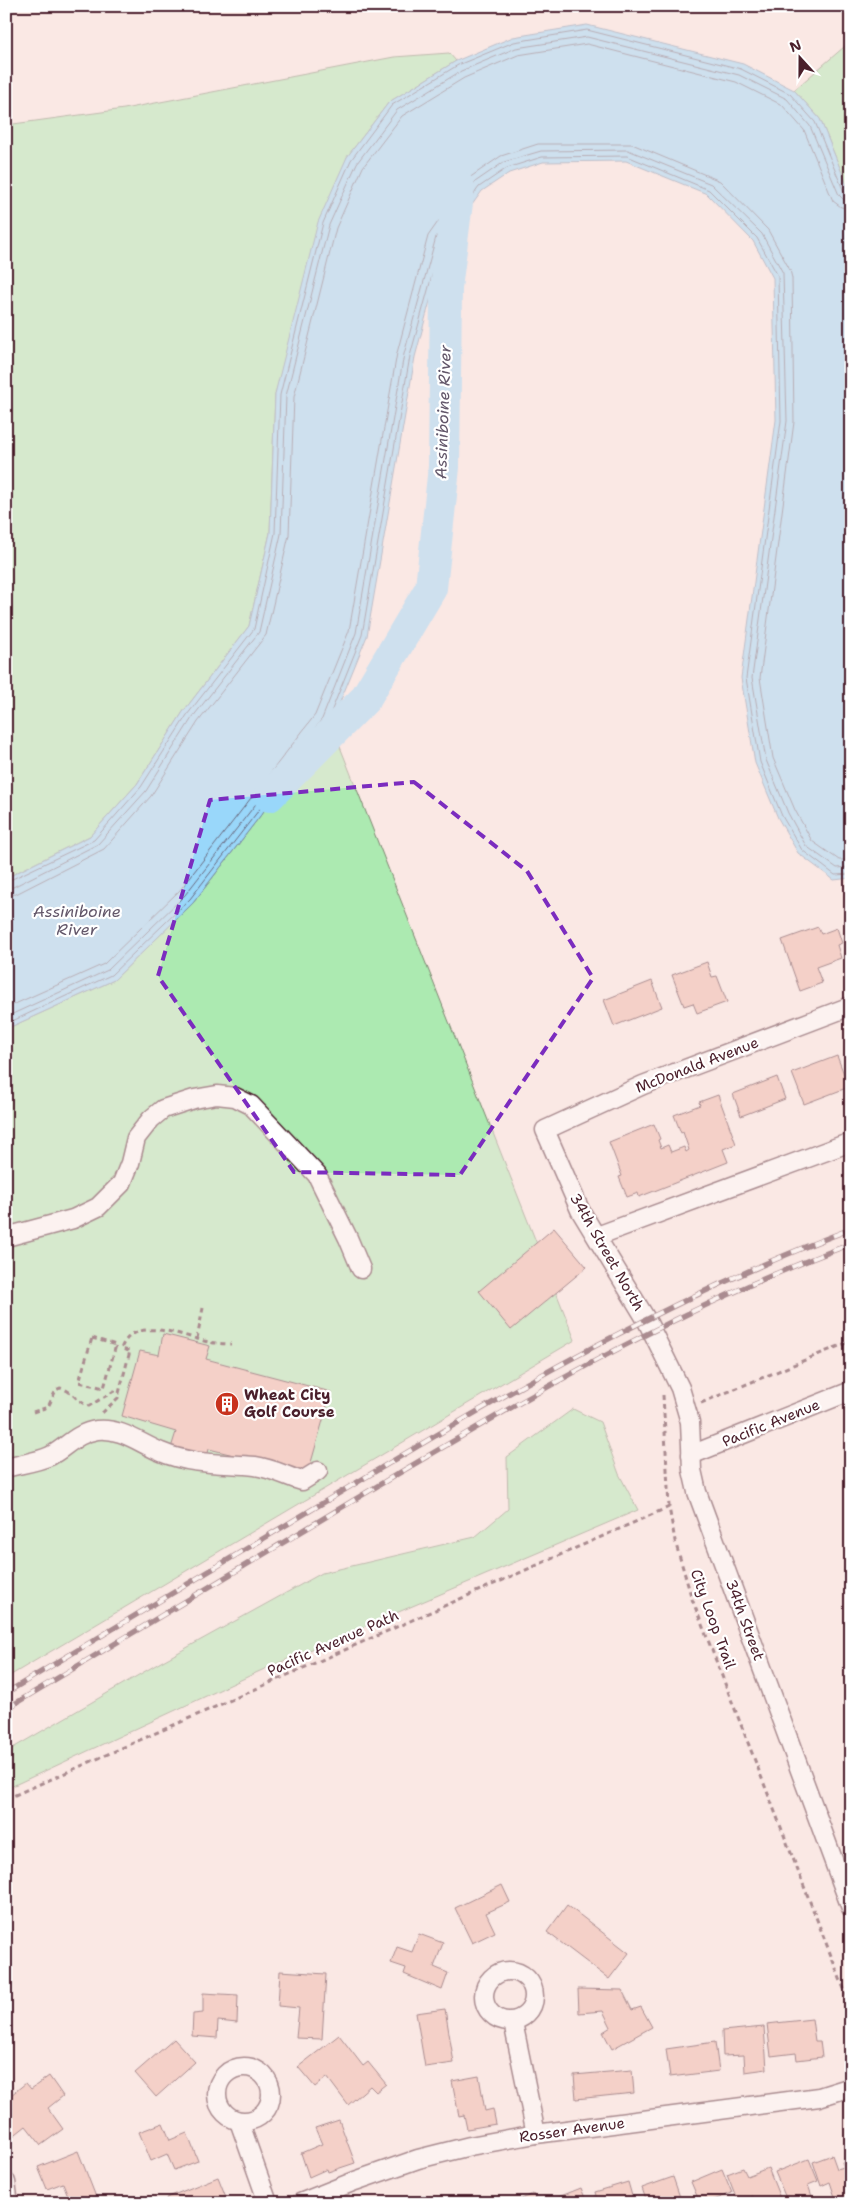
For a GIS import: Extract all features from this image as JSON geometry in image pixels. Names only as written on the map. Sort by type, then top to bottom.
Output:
[{"type":"street","name":"McDonald Avenue","points":[[545,1130],[643,1085],[851,1006]]},
{"type":"street","points":[[6,1236],[73,1219],[98,1207],[122,1183],[130,1163],[136,1138],[151,1119],[163,1109],[194,1099],[217,1095],[235,1097],[251,1105],[317,1175],[361,1269]]},
{"type":"street","name":"34th Street North","points":[[545,1130],[580,1210],[649,1324]]},
{"type":"street","points":[[597,1236],[851,1142]]},
{"type":"street","name":"34th Street","points":[[649,1324],[680,1388],[687,1408],[692,1470],[697,1492],[846,1876],[851,1908]]},
{"type":"street","name":"Pacific Avenue","points":[[691,1455],[851,1391]]},
{"type":"street","points":[[6,1468],[51,1455],[74,1439],[97,1430],[116,1432],[133,1438],[162,1453],[191,1461],[255,1466],[274,1470],[302,1481],[318,1471]]},
{"type":"street","points":[[513,2022],[536,2134]]},
{"type":"street","name":"Rosser Avenue","points":[[300,2203],[354,2181],[418,2159],[470,2146],[536,2134],[799,2100],[851,2087]]},
{"type":"street","points":[[239,2121],[268,2203]]},
{"type":"street","points":[[6,2182],[8,2197],[6,2203]]},
{"type":"path","points":[[197,1339],[203,1308]]},
{"type":"path","points":[[122,1346],[127,1337],[146,1330],[165,1330],[197,1339],[231,1344]]},
{"type":"path","points":[[116,1345],[104,1388],[80,1382],[92,1338],[122,1346]]},
{"type":"path","name":"City Loop Trail","points":[[851,1341],[664,1418],[669,1507],[675,1542],[692,1599],[851,2007]]},
{"type":"path","points":[[33,1412],[48,1407],[55,1393],[60,1388],[89,1406],[114,1391],[119,1393],[130,1350],[121,1349],[122,1346]]},
{"type":"path","name":"Pacific Avenue Path","points":[[6,1799],[669,1507]]},
{"type":"highlighted area","points":[[414,782],[527,871],[593,978],[460,1175],[294,1172],[158,976],[210,800]]},
{"type":"green space","points":[[851,41],[851,195],[820,119],[794,90]]},
{"type":"green space","points":[[449,53],[456,61],[389,102],[347,157],[275,394],[270,533],[249,626],[183,712],[137,784],[90,836],[6,878],[6,125],[124,109],[394,57]]},
{"type":"green space","name":"Wheat City Golf Course","points":[[331,724],[575,1340],[6,1678],[6,1029],[114,980],[193,903]]},
{"type":"green space","points":[[573,1409],[600,1422],[619,1474],[638,1510],[260,1671],[6,1789],[6,1752],[161,1662],[322,1573],[475,1537],[508,1509],[507,1457]]},
{"type":"water","name":"Assiniboine River","points":[[587,25],[743,64],[794,90],[820,119],[851,195],[851,878],[834,880],[798,853],[778,818],[755,763],[741,678],[776,420],[773,278],[753,241],[707,194],[626,161],[543,162],[509,173],[482,191],[446,241],[415,357],[367,636],[331,724],[193,903],[114,980],[6,1029],[6,878],[90,836],[137,784],[183,712],[249,626],[270,533],[275,394],[318,222],[347,157],[389,102],[456,61],[513,37]]},
{"type":"building","points":[[818,927],[821,934],[837,928],[842,943],[837,945],[841,958],[816,967],[822,983],[800,991],[782,940]]},
{"type":"building","points":[[707,962],[712,977],[717,976],[727,1002],[697,1013],[693,1003],[684,1006],[672,975]]},
{"type":"building","points":[[652,981],[662,1007],[614,1026],[604,1000]]},
{"type":"building","points":[[837,1056],[849,1087],[804,1104],[792,1073]]},
{"type":"building","points":[[777,1077],[785,1099],[741,1116],[733,1094]]},
{"type":"building","points":[[718,1095],[736,1144],[723,1149],[728,1162],[639,1197],[638,1193],[627,1197],[619,1177],[622,1176],[609,1142],[654,1124],[660,1139],[658,1140],[661,1148],[668,1145],[671,1152],[684,1147],[686,1152],[689,1150],[683,1132],[681,1133],[674,1115],[700,1105],[699,1102]]},
{"type":"building","points":[[554,1228],[587,1267],[511,1330],[479,1291]]},
{"type":"building","name":"Wheat City Golf Course","points":[[163,1334],[210,1346],[206,1359],[331,1392],[308,1473],[209,1449],[207,1457],[171,1448],[176,1432],[122,1416],[140,1351],[159,1355]]},
{"type":"building","points":[[502,1885],[510,1902],[486,1913],[495,1932],[472,1943],[455,1908]]},
{"type":"building","points":[[567,1905],[629,1953],[609,1979],[547,1932]]},
{"type":"building","points":[[419,1934],[443,1943],[434,1967],[448,1973],[442,1990],[404,1974],[406,1968],[391,1963],[397,1947],[412,1952]]},
{"type":"building","points":[[280,1971],[326,1974],[322,2039],[296,2038],[299,2008],[278,2006]]},
{"type":"building","points":[[578,1989],[622,1990],[632,2010],[641,2007],[652,2027],[612,2049],[603,2032],[611,2027],[603,2011],[579,2013]]},
{"type":"building","points":[[203,1993],[238,1995],[237,2023],[218,2021],[217,2038],[192,2036],[193,2014],[203,2013]]},
{"type":"building","points":[[445,2009],[454,2063],[425,2067],[416,2013]]},
{"type":"building","points":[[812,2019],[815,2041],[820,2041],[822,2057],[797,2060],[796,2053],[771,2056],[767,2024]]},
{"type":"building","points":[[764,2027],[767,2069],[745,2072],[744,2055],[723,2056],[722,2031]]},
{"type":"building","points":[[339,2035],[363,2066],[368,2062],[386,2084],[376,2092],[370,2086],[348,2105],[327,2077],[315,2087],[298,2067]]},
{"type":"building","points":[[174,2039],[195,2062],[156,2097],[135,2073]]},
{"type":"building","points":[[715,2042],[719,2071],[670,2077],[666,2049]]},
{"type":"building","points":[[632,2070],[634,2093],[576,2099],[574,2075]]},
{"type":"building","points":[[49,2076],[63,2096],[48,2108],[63,2129],[41,2145],[26,2126],[12,2137],[6,2130],[6,2099],[26,2083],[31,2089]]},
{"type":"building","points":[[479,2076],[485,2111],[493,2109],[496,2124],[467,2129],[464,2115],[459,2116],[452,2081]]},
{"type":"building","points":[[339,2120],[355,2163],[328,2172],[327,2169],[309,2177],[301,2153],[322,2144],[315,2128]]},
{"type":"building","points":[[163,2123],[170,2140],[187,2133],[198,2161],[174,2170],[167,2154],[151,2161],[139,2132]]},
{"type":"building","points":[[78,2151],[96,2197],[81,2203],[71,2203],[63,2183],[47,2189],[38,2167]]},
{"type":"building","points":[[832,2155],[837,2169],[844,2167],[842,2162],[851,2158],[851,2198],[837,2203],[830,2182],[821,2186],[813,2162]]},
{"type":"building","points":[[809,2159],[818,2181],[808,2185],[814,2202],[788,2203],[775,2172]]},
{"type":"building","points":[[743,2168],[747,2176],[768,2168],[782,2203],[754,2203],[752,2196],[738,2202],[727,2174]]},
{"type":"building","points":[[722,2169],[732,2193],[706,2203],[700,2203],[691,2182]]},
{"type":"building","points":[[218,2177],[228,2202],[168,2203],[166,2198]]},
{"type":"building","points":[[673,2177],[682,2203],[647,2203],[642,2188]]},
{"type":"building","points":[[628,2182],[634,2203],[598,2203],[595,2192]]},
{"type":"building","points":[[581,2188],[587,2203],[546,2202]]},
{"type":"building","points":[[533,2194],[537,2203],[512,2203]]},
{"type":"waterway","name":"Assiniboine River","points":[[269,796],[365,699],[431,588],[444,467],[446,288],[459,187]]},
{"type":"railway","points":[[6,1693],[411,1450],[534,1379],[721,1283],[851,1229]]},
{"type":"railway","points":[[6,1709],[423,1459],[542,1390],[602,1357],[724,1296],[851,1244]]},
{"type":"place","name":"Wheat City Golf Course","points":[[227,1404]]}]
